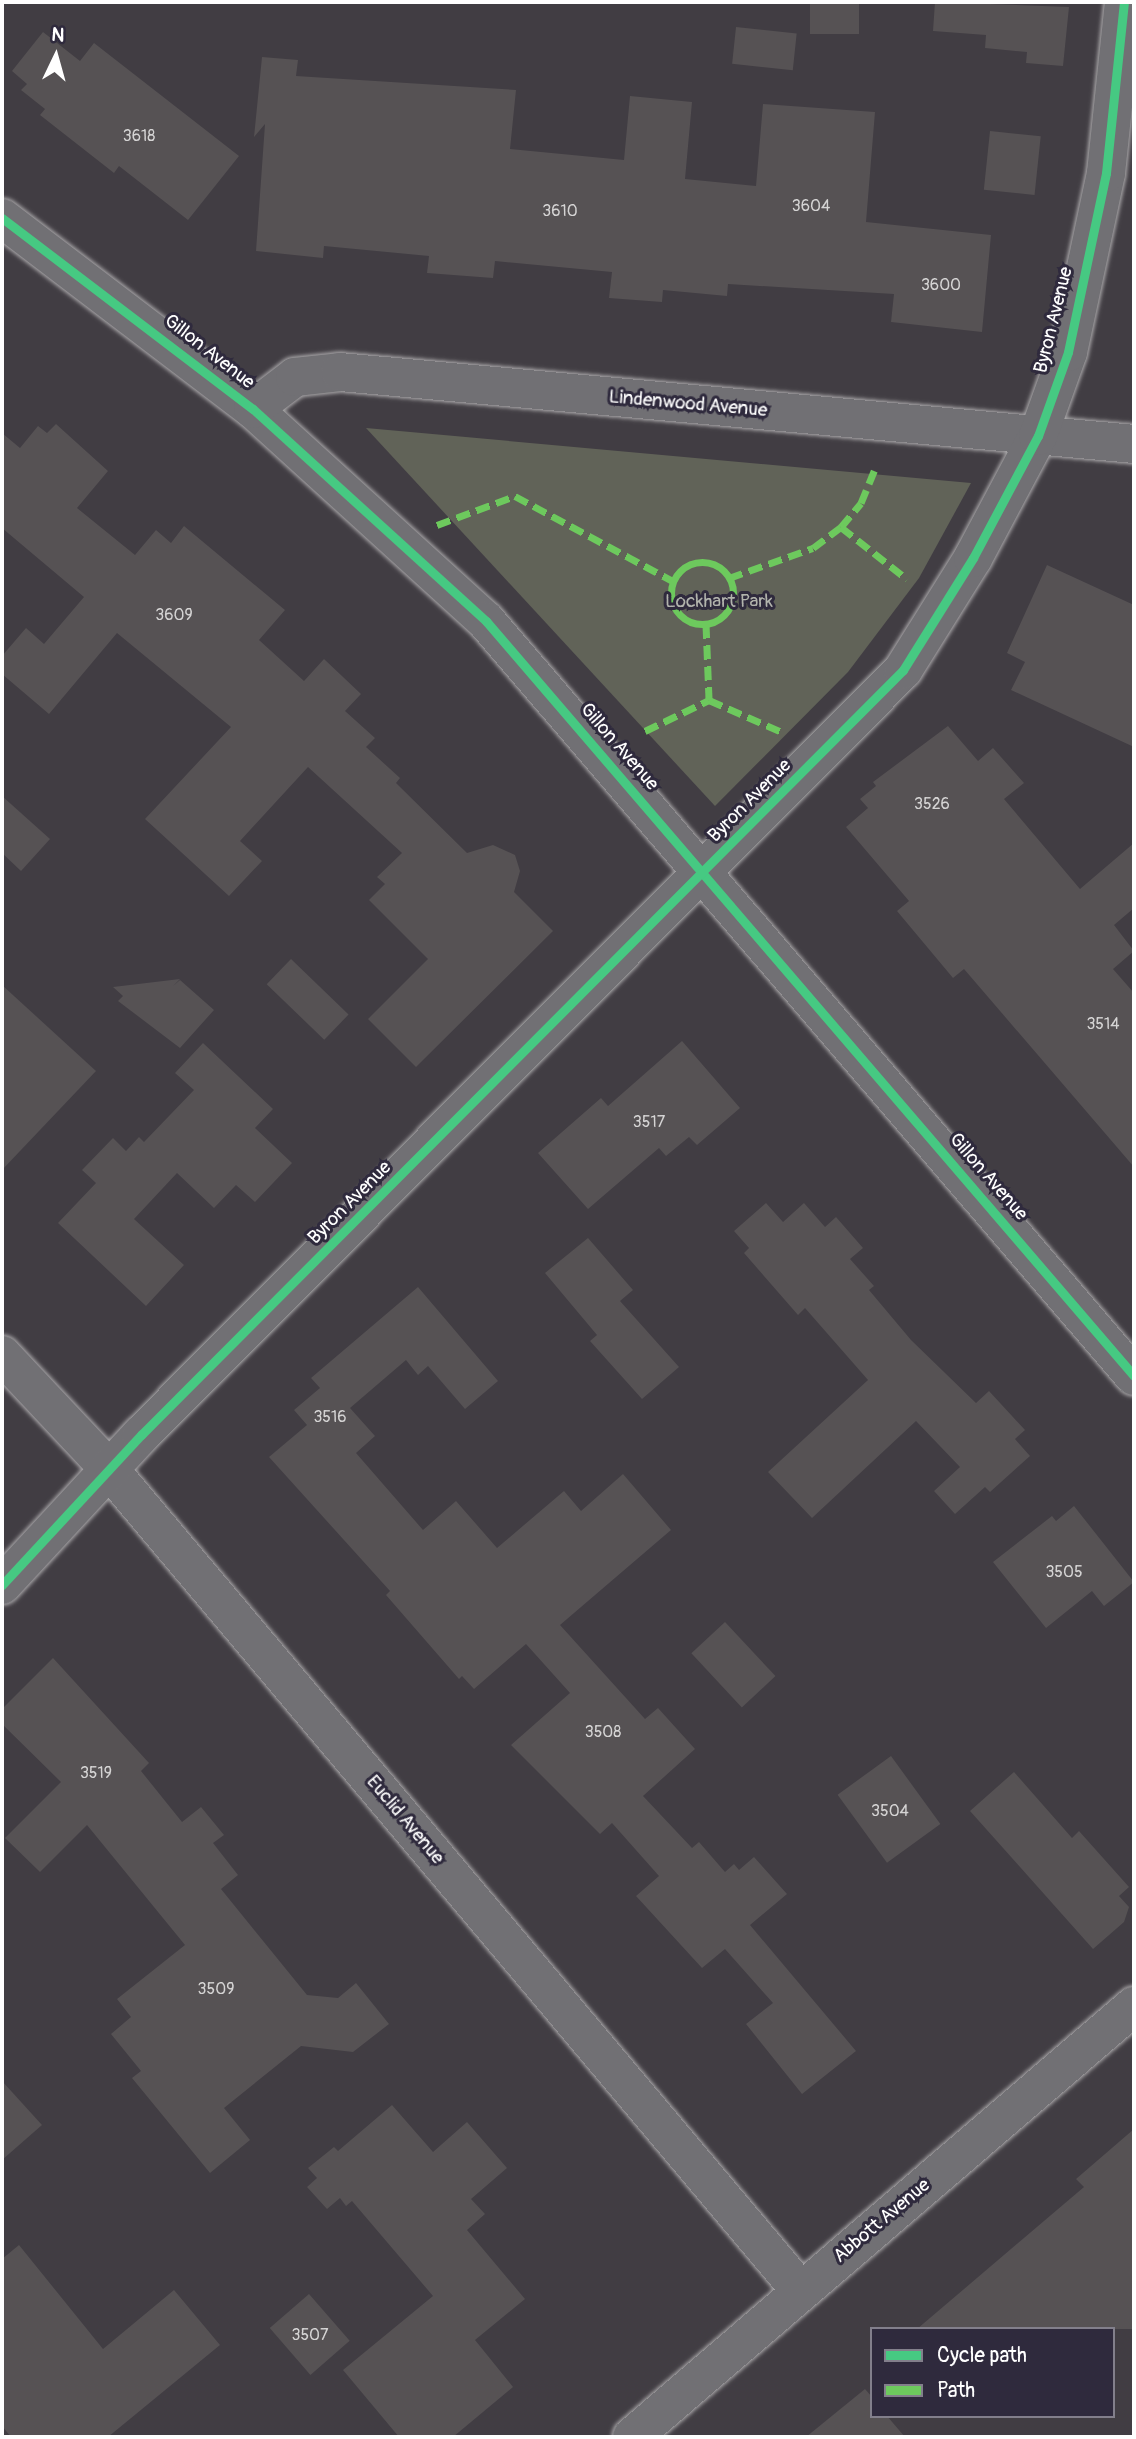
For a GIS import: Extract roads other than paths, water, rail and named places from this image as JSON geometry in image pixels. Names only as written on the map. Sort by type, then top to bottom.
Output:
[{"type":"street","name":"Byron Avenue","points":[[2,1585],[109,1469],[903,670],[973,558],[1038,436],[1068,352],[1106,173],[1124,2]]},
{"type":"street","name":"Gillon Avenue","points":[[2,218],[253,409],[486,621],[1134,1376]]},
{"type":"street","name":"Lindenwood Avenue","points":[[253,409],[295,377],[340,372],[1134,444]]},
{"type":"street","name":"Euclid Avenue","points":[[2,1355],[109,1469],[801,2291]]},
{"type":"street","name":"Abbott Avenue","points":[[632,2437],[1134,2006]]},
{"type":"park label","name":"Lockhart Park","points":[[719,602]]}]
